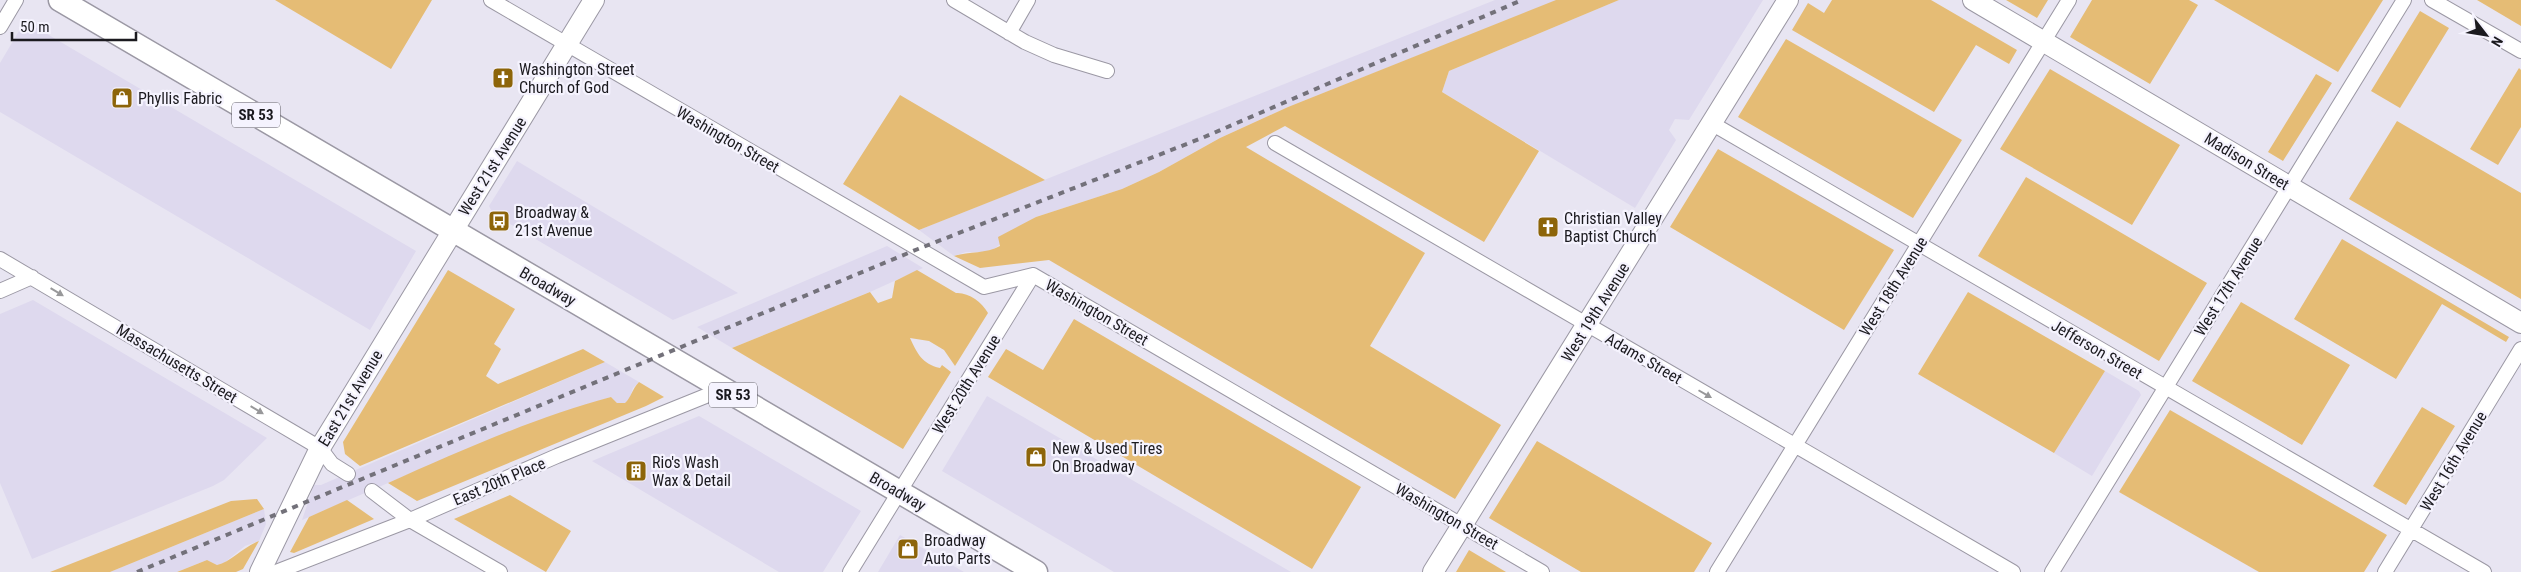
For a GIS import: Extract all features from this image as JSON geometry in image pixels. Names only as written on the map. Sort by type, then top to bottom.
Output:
[{"type":"main road","name":"Broadway","points":[[60,0],[1036,572]]},
{"type":"street","points":[[0,27],[16,0]]},
{"type":"street","name":"Washington Street","points":[[490,0],[984,287],[1033,275],[1542,572]]},
{"type":"street","name":"West 21st Avenue","points":[[452,230],[594,0]]},
{"type":"street","points":[[954,0],[1009,33],[1054,55],[1107,71]]},
{"type":"street","points":[[1009,33],[1028,0]]},
{"type":"street","name":"West 19th Avenue","points":[[1433,572],[1788,0]]},
{"type":"street","name":"Madison Street","points":[[1973,0],[2521,322]]},
{"type":"street","name":"West 18th Avenue","points":[[1717,572],[2069,0]]},
{"type":"street","name":"West 17th Avenue","points":[[2052,572],[2404,0]]},
{"type":"street","points":[[2432,0],[2521,51]]},
{"type":"street","name":"Jefferson Street","points":[[1711,123],[1918,245],[2484,572]]},
{"type":"street","name":"Adams Street","points":[[1276,143],[2014,572]]},
{"type":"street","name":"East 21st Avenue","points":[[260,572],[320,448],[452,230]]},
{"type":"street","name":"Massachusetts Street","points":[[0,259],[320,448],[332,464],[348,474]]},
{"type":"street","name":"West 20th Avenue","points":[[850,572],[1033,275]]},
{"type":"street","points":[[0,291],[32,277]]},
{"type":"street","name":"West 16th Avenue","points":[[2386,572],[2521,349]]},
{"type":"street","name":"East 20th Place","points":[[276,572],[410,520],[723,388]]},
{"type":"street","points":[[372,491],[410,520],[500,572]]},
{"type":"shaded area","points":[[275,0],[432,0],[391,69]]},
{"type":"shaded area","points":[[1495,0],[1558,0],[1288,107],[1220,138],[1159,172],[1122,189],[1036,217],[990,252],[966,252],[954,256],[919,230]]},
{"type":"shaded area","points":[[1556,0],[1619,0],[1449,71],[1442,92],[1539,151],[1484,242],[1285,126],[1246,147],[1425,253],[1370,346],[1501,425],[1455,499],[1049,260],[980,268],[954,256],[995,249],[1000,246],[998,237],[1036,217],[1122,189],[1159,172],[1220,138],[1288,107]]},
{"type":"shaded area","points":[[1619,0],[1763,0],[1689,120],[1675,119],[1669,130],[1676,140],[1635,208],[1442,92],[1449,71]]},
{"type":"shaded area","points":[[1832,0],[1931,0],[2017,50],[2009,64],[1976,45],[1934,112],[1792,30],[1808,3],[1824,13]]},
{"type":"shaded area","points":[[2006,0],[2048,0],[2037,18]]},
{"type":"shaded area","points":[[2092,0],[2189,0],[2198,5],[2150,84],[2070,37]]},
{"type":"shaded area","points":[[2214,0],[2383,0],[2338,72]]},
{"type":"shaded area","points":[[2477,0],[2521,0],[2521,26]]},
{"type":"shaded area","points":[[2420,11],[2449,28],[2400,108],[2371,91]]},
{"type":"shaded area","points":[[25,21],[416,251],[370,330],[0,112],[0,63]]},
{"type":"shaded area","points":[[1786,39],[1962,140],[1913,218],[1738,117]]},
{"type":"shaded area","points":[[2519,68],[2521,70],[2521,127],[2498,165],[2470,149]]},
{"type":"shaded area","points":[[2050,69],[2180,145],[2132,225],[2000,149]]},
{"type":"shaded area","points":[[2316,74],[2332,83],[2283,161],[2268,152]]},
{"type":"shaded area","points":[[900,95],[1045,180],[919,230],[843,184]]},
{"type":"shaded area","points":[[2397,121],[2521,193],[2521,299],[2349,199]]},
{"type":"shaded area","points":[[1718,149],[1894,250],[1844,330],[1670,227]]},
{"type":"shaded area","points":[[517,161],[738,293],[673,320],[493,214],[489,206]]},
{"type":"shaded area","points":[[2026,177],[2207,283],[2159,361],[1978,256]]},
{"type":"shaded area","points":[[2342,239],[2509,337],[2506,342],[2442,304],[2396,379],[2294,319]]},
{"type":"shaded area","points":[[887,246],[923,268],[870,292],[732,348],[697,327]]},
{"type":"shaded area","points":[[448,270],[515,309],[494,344],[501,349],[486,376],[498,384],[583,349],[605,362],[360,466],[345,454],[343,442]]},
{"type":"shaded area","points":[[917,270],[956,293],[974,298],[988,313],[955,366],[944,350],[929,341],[910,338],[924,361],[940,368],[942,365],[951,372],[903,449],[732,348],[870,292],[878,303],[892,298],[895,281]]},
{"type":"shaded area","points":[[1968,292],[2105,371],[2054,453],[1918,374]]},
{"type":"shaded area","points":[[33,300],[267,438],[224,480],[213,486],[32,559],[0,483],[0,314]]},
{"type":"shaded area","points":[[2241,302],[2350,365],[2302,445],[2192,381]]},
{"type":"shaded area","points":[[1074,319],[1361,487],[1312,569],[988,377],[1006,349],[1043,370]]},
{"type":"shaded area","points":[[605,362],[639,382],[633,388],[629,400],[625,403],[617,403],[611,397],[561,413],[423,468],[302,520],[314,485],[321,485]]},
{"type":"shaded area","points":[[2105,371],[2139,391],[2141,395],[2092,476],[2054,453]]},
{"type":"shaded area","points":[[639,382],[664,397],[417,501],[388,483],[442,459],[555,414],[611,397],[617,403],[625,403]]},
{"type":"shaded area","points":[[987,396],[1291,572],[1114,572],[942,471]]},
{"type":"shaded area","points":[[2422,407],[2455,426],[2406,505],[2373,486]]},
{"type":"shaded area","points":[[2170,410],[2387,535],[2364,572],[2259,572],[2119,492]]},
{"type":"shaded area","points":[[699,416],[861,511],[823,572],[779,572],[592,461]]},
{"type":"shaded area","points":[[1537,441],[1712,543],[1694,572],[1581,572],[1489,518]]},
{"type":"shaded area","points":[[510,495],[571,531],[546,572],[454,519]]},
{"type":"shaded area","points":[[257,499],[264,509],[110,572],[50,572],[231,501]]},
{"type":"shaded area","points":[[347,500],[374,519],[294,553],[290,552],[309,517]]},
{"type":"shaded area","points":[[264,509],[266,524],[259,541],[245,546],[224,563],[217,565],[207,560],[177,572],[110,572]]},
{"type":"shaded area","name":"Broadway Auto Parts","points":[[900,535],[964,572],[878,572]]},
{"type":"shaded area","points":[[259,541],[243,569],[236,572],[177,572],[207,560],[217,565]]},
{"type":"shaded area","points":[[1469,550],[1506,572],[1456,572]]},
{"type":"railway","points":[[137,572],[918,249],[1202,138],[1522,0]]},
{"type":"place","name":"Washington Street Church of God","points":[[503,78]]},
{"type":"place","name":"Phyllis Fabric","points":[[122,98]]},
{"type":"place","name":"Broadway & 21st Avenue","points":[[499,221]]},
{"type":"place","name":"Christian Valley Baptist Church","points":[[1548,227]]},
{"type":"place","name":"New & Used Tires On Broadway","points":[[1036,457]]},
{"type":"place","name":"Rio's Wash Wax & Detail","points":[[636,471]]},
{"type":"place","name":"Broadway Auto Parts","points":[[908,549]]}]
